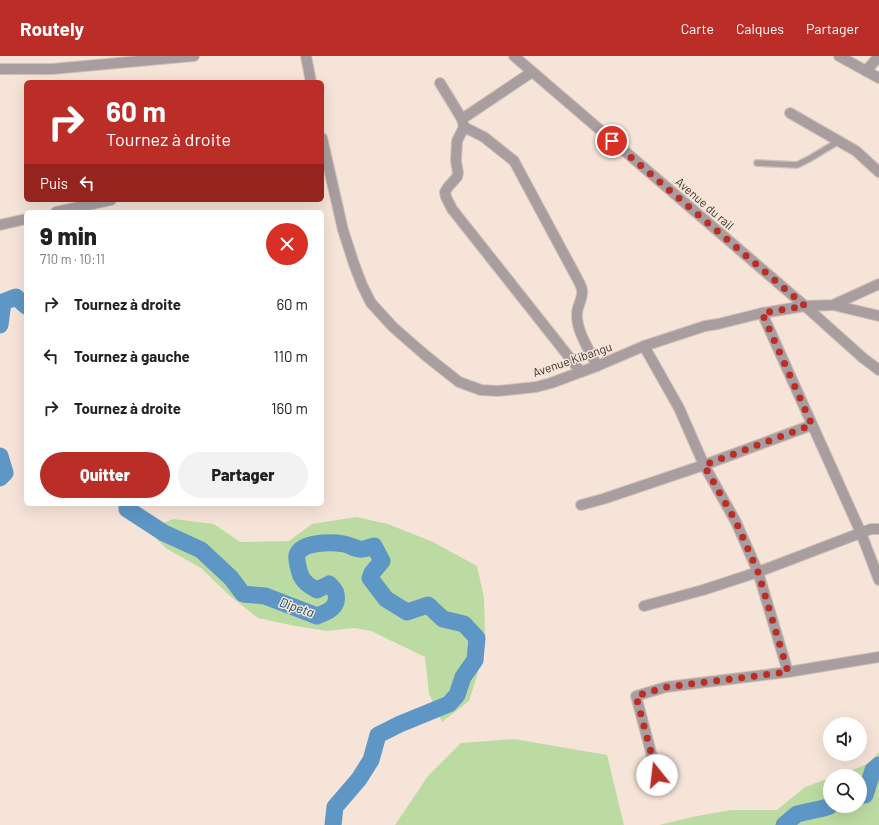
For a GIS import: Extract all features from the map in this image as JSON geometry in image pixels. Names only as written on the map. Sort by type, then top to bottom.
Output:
[{"type":"street","points":[[0,69],[52,68],[194,56]]},
{"type":"street","points":[[306,56],[311,80]]},
{"type":"street","name":"Avenue du rail","points":[[514,56],[805,306],[863,358],[879,370]]},
{"type":"street","points":[[839,56],[879,78]]},
{"type":"street","points":[[866,71],[879,56]]},
{"type":"street","points":[[532,72],[463,123],[457,141],[456,161],[458,173],[445,192],[446,198],[452,209],[581,372]]},
{"type":"street","points":[[440,84],[463,123],[484,137],[514,162],[579,282],[582,290],[582,298],[578,307],[578,324],[580,332],[598,366]]},
{"type":"street","points":[[790,113],[856,151],[879,172]]},
{"type":"street","name":"Avenue Kibangu","points":[[325,165],[354,264],[371,303],[393,327],[459,382],[481,390],[498,391],[536,387],[598,366],[644,346],[705,326],[762,313],[805,306],[833,305],[879,284]]},
{"type":"street","points":[[65,210],[102,202]]},
{"type":"street","points":[[0,225],[24,219]]},
{"type":"street","points":[[833,305],[879,316]]},
{"type":"street","points":[[762,313],[861,533],[879,580]]},
{"type":"street","points":[[644,346],[678,408],[704,465],[736,522],[758,572],[788,672]]},
{"type":"street","points":[[581,505],[704,465],[812,425]]},
{"type":"street","points":[[644,606],[702,590],[758,572],[871,529],[879,529]]},
{"type":"street","points":[[657,775],[636,696],[666,687],[788,672],[879,657]]},
{"type":"lane","points":[[757,163],[797,165],[840,141]]},
{"type":"green space","points":[[356,517],[388,524],[433,542],[477,566],[484,597],[485,640],[477,676],[469,701],[442,722],[429,694],[425,657],[371,631],[354,628],[327,631],[258,618],[230,596],[201,568],[167,549],[147,530],[173,519],[214,524],[240,542],[289,541],[312,524]]},
{"type":"green space","points":[[514,739],[607,755],[624,825],[395,825],[428,776],[461,743]]},
{"type":"green space","points":[[879,752],[879,825],[659,825],[731,810],[777,810],[805,787],[823,781],[823,813],[867,813],[867,769],[854,769],[867,764]]},
{"type":"waterway","name":"Dipeta","points":[[0,325],[3,302],[16,297],[24,304]]},
{"type":"waterway","name":"Dipeta","points":[[0,456],[5,473],[0,478]]},
{"type":"waterway","points":[[127,506],[127,509],[164,533],[201,550],[231,578],[243,594],[265,596],[317,616],[328,611],[334,606],[336,603],[336,593],[329,584],[317,590],[304,581],[300,574],[297,560],[297,555],[300,550],[311,545],[326,543],[344,544],[357,549],[365,549],[374,546],[382,561],[372,573],[370,578],[386,599],[407,612],[428,605],[443,619],[464,624],[477,638],[475,660],[463,677],[457,695],[449,704],[400,724],[378,735],[371,760],[359,779],[335,807],[333,825]]},
{"type":"waterway","name":"Dipeta","points":[[867,789],[873,770],[879,765]]},
{"type":"waterway","name":"Dipeta","points":[[784,825],[797,814],[823,808]]},
{"type":"route","points":[[612,141],[805,306],[762,313],[812,425],[704,465],[736,522],[758,572],[788,672],[666,687],[636,696],[657,775]]}]
